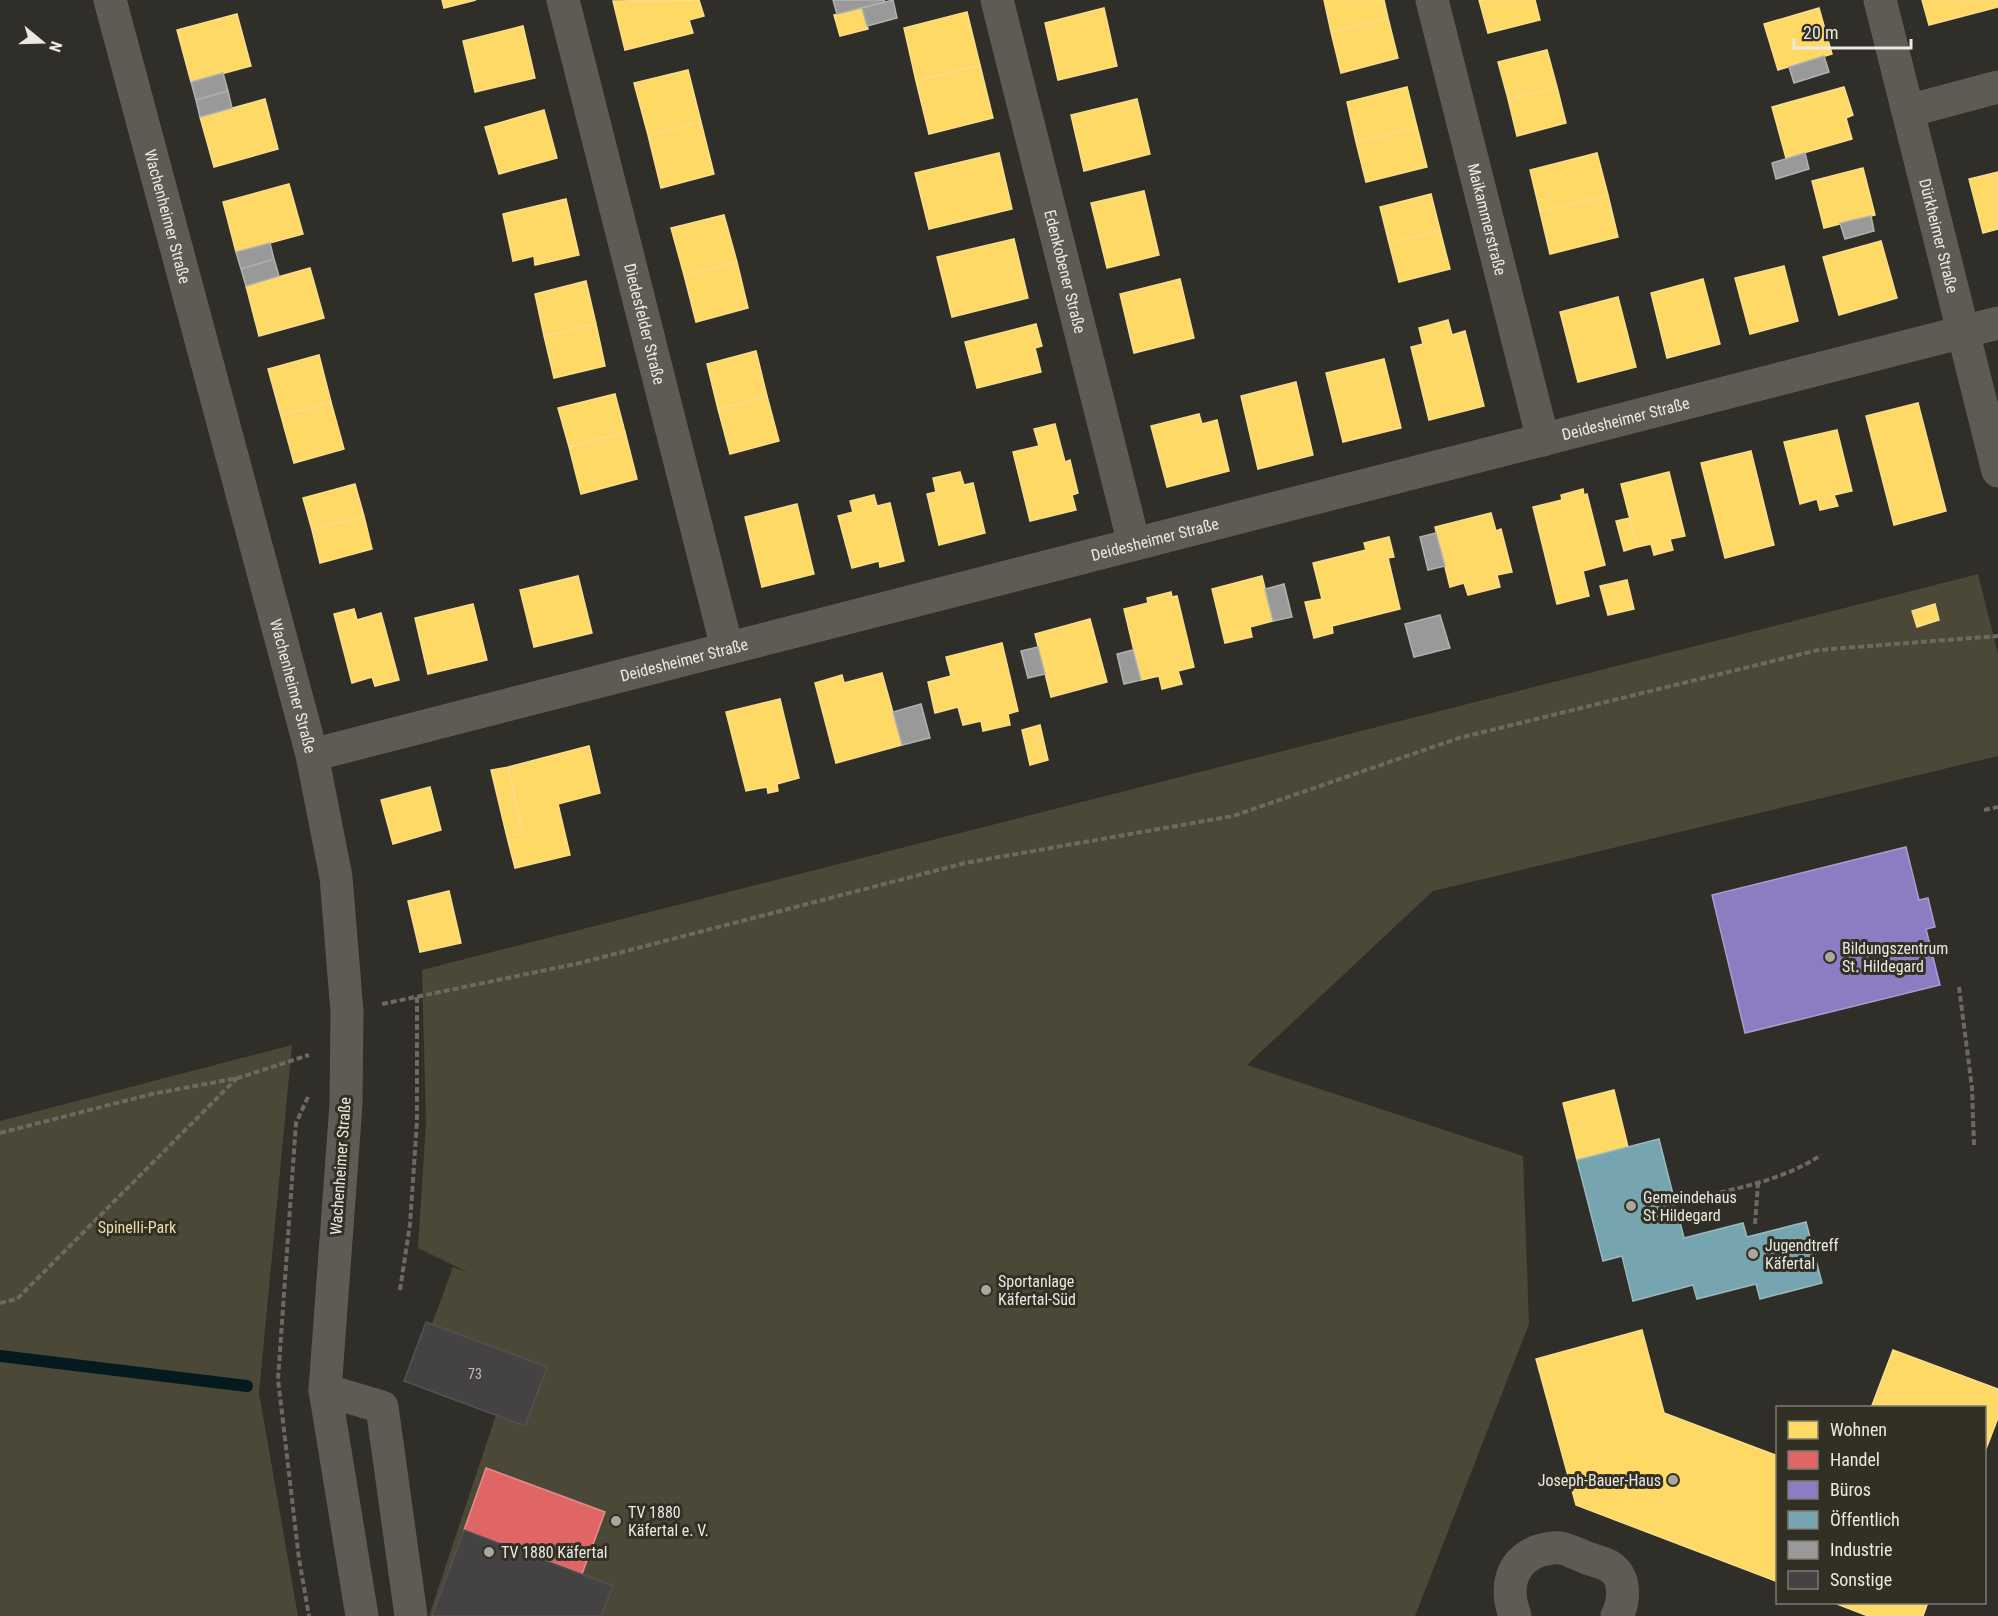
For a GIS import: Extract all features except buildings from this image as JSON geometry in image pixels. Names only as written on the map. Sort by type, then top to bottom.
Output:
[{"type":"street","name":"Wachenheimer Straße","points":[[110,0],[312,755],[336,877],[347,1012],[346,1104],[325,1390],[362,1616]]},
{"type":"street","name":"Diedesfelder Straße","points":[[563,0],[727,648]]},
{"type":"street","name":"Edenkobener Straße","points":[[997,0],[1134,544]]},
{"type":"street","name":"Maikammerstraße","points":[[1432,0],[1543,440]]},
{"type":"street","name":"Dürkheimer Straße","points":[[1880,0],[1998,471]]},
{"type":"street","points":[[1908,111],[1998,87]]},
{"type":"street","name":"Deidesheimer Straße","points":[[312,755],[1998,323]]},
{"type":"street","points":[[325,1390],[382,1407],[411,1616]]},
{"type":"street","points":[[1515,1616],[1510,1602],[1509,1584],[1515,1567],[1528,1555],[1545,1549],[1560,1548],[1612,1568],[1621,1580],[1627,1613]]},
{"type":"path","points":[[0,1133],[152,1094],[238,1078],[314,1054],[347,1012],[580,963],[965,862],[1233,816],[1459,738],[1818,650],[1998,636]]},
{"type":"path","points":[[1984,810],[1998,807]]},
{"type":"path","points":[[1959,987],[1972,1088],[1974,1145]]},
{"type":"path","points":[[400,1290],[410,1224],[417,1121],[417,997]]},
{"type":"path","points":[[0,1303],[17,1299],[238,1078]]},
{"type":"path","points":[[1685,1201],[1758,1183],[1801,1168],[1821,1155]]},
{"type":"path","points":[[1755,1224],[1758,1183]]},
{"type":"green space","name":"Sportanlage Käfertal-Süd","points":[[1978,574],[1998,654],[1998,756],[1433,891],[1247,1065],[1523,1156],[1529,1324],[1415,1616],[429,1616],[496,1415],[404,1381],[426,1322],[432,1324],[453,1267],[469,1273],[418,1248],[426,1123],[422,970]]},
{"type":"green space","name":"Spinelli-Park","points":[[292,1045],[259,1393],[298,1616],[0,1616],[0,1121]]},
{"type":"waterway","points":[[0,1356],[247,1386]]},
{"type":"place","name":"Bildungszentrum St. Hildegard","points":[[1830,957]]},
{"type":"place","name":"Gemeindehaus St Hildegard","points":[[1631,1206]]},
{"type":"place","name":"Jugendtreff Käfertal","points":[[1753,1254]]},
{"type":"place","name":"Sportanlage Käfertal-Süd","points":[[986,1290]]},
{"type":"place","name":"Joseph-Bauer-Haus","points":[[1673,1480]]},
{"type":"place","name":"TV 1880 Käfertal e. V.","points":[[616,1521]]},
{"type":"place","name":"TV 1880 Käfertal","points":[[489,1552]]}]
